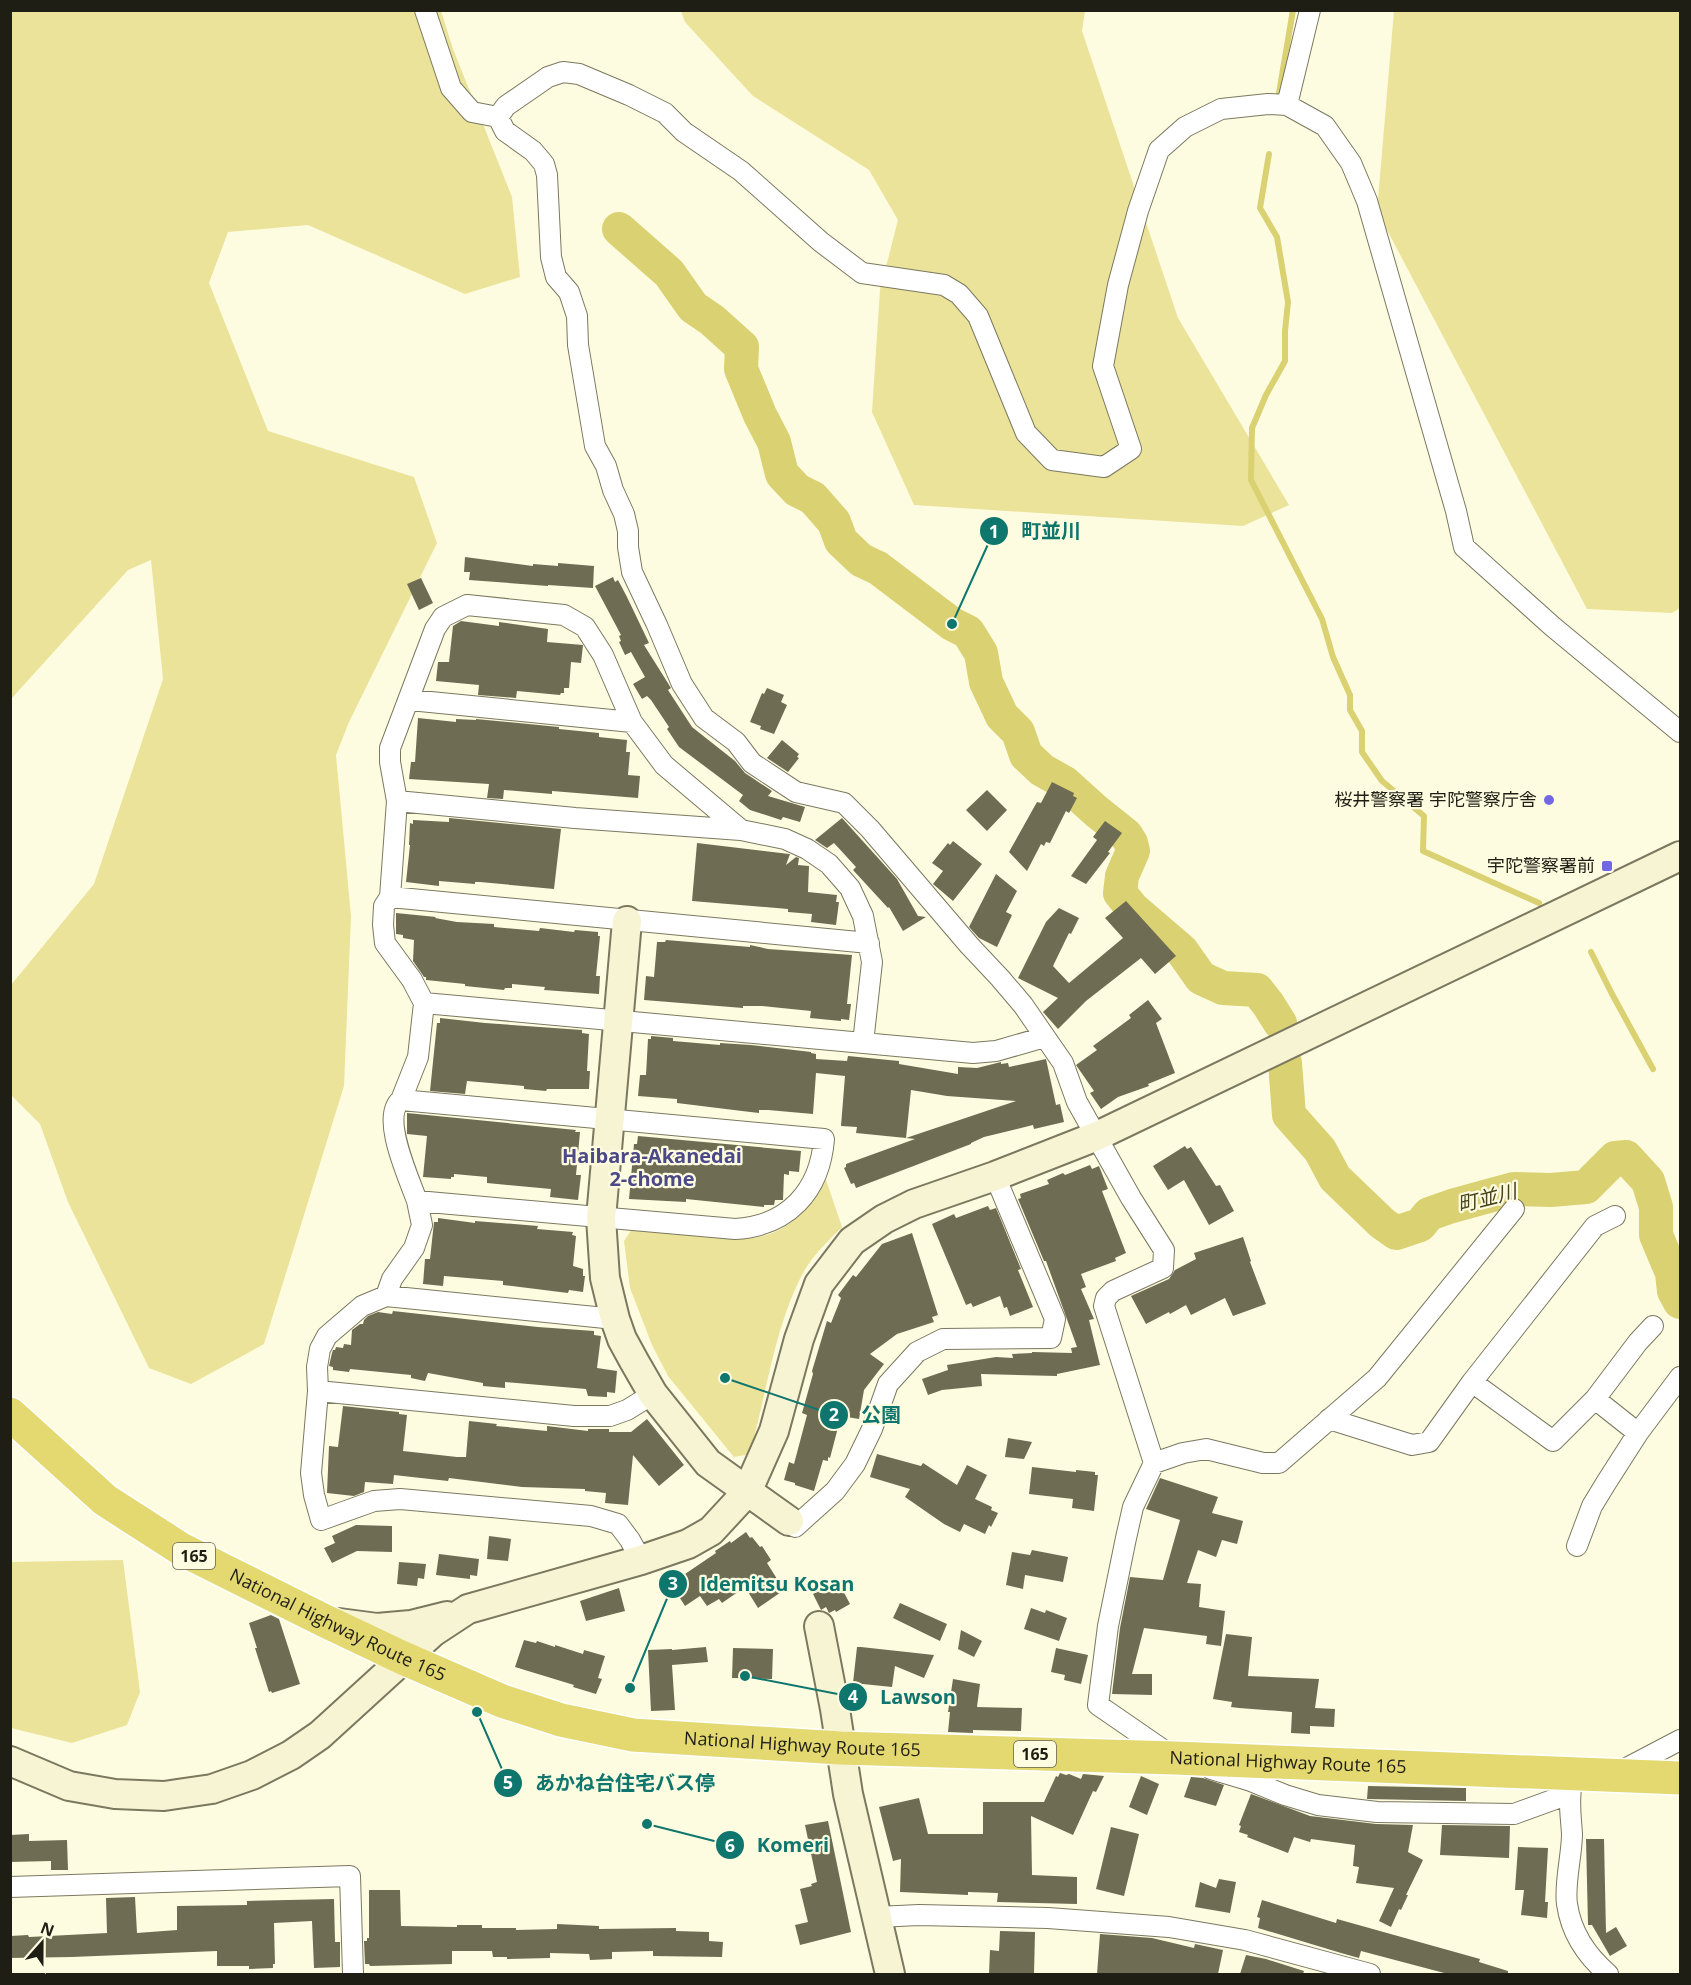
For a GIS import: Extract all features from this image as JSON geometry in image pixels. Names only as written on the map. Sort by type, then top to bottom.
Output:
[{"type":"highway","name":"National Highway Route 165","points":[[10,1414],[105,1500],[181,1549],[403,1658],[502,1701],[561,1720],[633,1735],[840,1748],[1174,1758],[1571,1785],[1612,1776],[1680,1778]]},
{"type":"street","points":[[425,10],[452,88],[472,112],[498,117]]},
{"type":"street","points":[[1287,105],[1310,10]]},
{"type":"street","points":[[498,117],[506,106],[548,77],[563,72],[579,74],[629,94],[665,113],[684,132],[741,171],[821,242],[862,273],[944,285],[959,294],[978,316],[1026,433],[1052,460],[1104,466],[1131,449],[1103,366],[1118,285],[1138,211],[1159,150],[1185,127],[1221,109],[1268,104],[1287,105],[1325,126],[1351,163],[1363,192],[1464,547],[1552,626],[1680,732]]},
{"type":"street","points":[[498,117],[505,131],[533,151],[544,164],[547,175],[551,257],[556,277],[569,292],[577,316],[578,345],[595,446],[606,466],[613,490],[624,514],[632,572],[682,684],[704,718],[736,742],[752,763],[796,792],[844,803],[870,829],[1000,978],[1063,1063],[1077,1102],[1131,1198],[1164,1250],[1162,1268],[1113,1291],[1106,1298],[1104,1306],[1154,1463],[1133,1507],[1108,1626],[1098,1705],[1174,1758],[1251,1781],[1285,1796],[1318,1805],[1377,1812],[1514,1814],[1571,1785],[1572,1835],[1566,1903],[1575,1932],[1592,1960],[1608,1974]]},
{"type":"street","points":[[386,1296],[392,1279],[414,1248],[422,1225],[417,1201],[395,1136],[393,1114],[418,1057],[424,1003],[412,980],[385,943],[384,906],[390,897],[397,801],[390,762],[390,747],[410,700],[426,650],[443,617],[467,605],[483,606],[564,615],[585,627],[603,655],[632,722],[664,765],[741,830]]},
{"type":"street","points":[[410,700],[632,722]]},
{"type":"street","points":[[397,801],[575,818],[741,830],[785,839],[807,849],[829,864],[850,888],[863,916],[872,962],[863,1043]]},
{"type":"street","points":[[325,1621],[377,1628],[411,1624],[464,1611],[688,1544],[711,1531],[747,1492],[774,1431],[799,1339],[819,1284],[852,1241],[884,1219],[914,1204],[995,1176],[1097,1136],[1680,856]]},
{"type":"street","points":[[390,897],[868,944]]},
{"type":"street","points":[[627,921],[601,1218],[605,1278],[615,1319],[633,1361],[653,1394],[708,1462],[795,1527],[835,1491],[855,1464],[872,1429],[888,1384],[917,1352],[943,1339],[1051,1338],[1056,1319],[995,1176]]},
{"type":"street","points":[[424,1003],[973,1053],[996,1052],[1045,1037]]},
{"type":"street","points":[[401,1100],[824,1139],[822,1157],[815,1178],[799,1202],[787,1214],[767,1224],[752,1228],[735,1229],[417,1201]]},
{"type":"street","points":[[1154,1463],[1183,1453],[1206,1449],[1263,1463],[1279,1463],[1377,1378],[1514,1209]]},
{"type":"street","points":[[1329,1419],[1412,1445],[1429,1442],[1472,1382],[1595,1226],[1615,1216]]},
{"type":"street","points":[[615,1319],[386,1296],[362,1306],[327,1336],[320,1349],[311,1473],[321,1520],[374,1501],[400,1499],[591,1516],[618,1524],[630,1540],[640,1560]]},
{"type":"street","points":[[1472,1382],[1553,1441],[1595,1399],[1653,1326]]},
{"type":"street","points":[[1577,1546],[1592,1506],[1638,1433],[1680,1377]]},
{"type":"street","points":[[318,1391],[574,1416],[610,1416],[627,1410],[653,1394]]},
{"type":"street","points":[[1595,1399],[1638,1433]]},
{"type":"street","points":[[10,1761],[69,1786],[115,1794],[165,1796],[212,1789],[252,1775],[291,1755],[320,1735],[433,1632],[464,1611]]},
{"type":"street","points":[[819,1626],[848,1794],[890,1974]]},
{"type":"street","points":[[1612,1776],[1680,1740]]},
{"type":"street","points":[[10,1887],[350,1876],[353,1974]]},
{"type":"street","points":[[877,1917],[919,1915],[1048,1918],[1169,1927],[1245,1940],[1324,1968],[1370,1974]]},
{"type":"shaded area","points":[[11,11],[441,11],[453,49],[512,197],[520,277],[465,294],[308,225],[228,232],[209,283],[268,431],[414,477],[437,543],[349,722],[336,755],[351,916],[344,1086],[264,1344],[191,1384],[149,1368],[68,1202],[40,1124],[10,1094],[11,985],[94,884],[163,679],[151,560],[128,570],[11,699]]},
{"type":"shaded area","points":[[681,11],[1085,11],[1082,31],[1178,318],[1289,505],[1243,526],[914,505],[872,412],[880,290],[898,220],[869,170],[753,96],[685,22]]},
{"type":"shaded area","points":[[1394,11],[1680,11],[1680,608],[1672,613],[1587,609],[1377,211]]},
{"type":"shaded area","points":[[825,1177],[842,1227],[821,1248],[803,1273],[779,1334],[753,1441],[746,1455],[734,1457],[668,1376],[652,1345],[630,1288],[624,1241],[632,1229],[732,1238],[764,1236],[787,1226],[797,1218],[813,1199]]},
{"type":"shaded area","points":[[123,1560],[140,1692],[127,1725],[72,1743],[11,1728],[11,1562]]},
{"type":"building","points":[[465,557],[533,566],[533,564],[558,566],[558,563],[594,566],[593,588],[469,580],[470,572],[464,572]]},
{"type":"building","points":[[613,577],[615,582],[618,580],[649,643],[644,645],[671,688],[668,690],[692,727],[735,761],[745,773],[772,791],[768,796],[805,807],[800,822],[783,817],[781,820],[750,810],[739,801],[743,795],[679,747],[651,700],[647,696],[642,699],[633,684],[645,677],[631,652],[625,655],[619,642],[621,635],[595,586]]},
{"type":"building","points":[[421,578],[433,603],[419,610],[407,584]]},
{"type":"building","points":[[461,621],[499,626],[499,622],[548,629],[547,642],[583,645],[581,663],[571,662],[569,688],[564,688],[564,693],[560,695],[517,691],[516,698],[478,695],[479,685],[436,681],[438,662],[449,662],[453,626]]},
{"type":"building","points":[[767,688],[784,695],[781,702],[787,705],[774,734],[750,722],[762,693],[764,694]]},
{"type":"building","points":[[418,718],[456,722],[456,719],[476,719],[559,727],[559,729],[599,733],[599,737],[627,740],[626,752],[630,752],[628,775],[640,776],[638,798],[552,791],[552,794],[504,790],[503,799],[487,798],[489,784],[409,779],[411,762],[415,762]]},
{"type":"building","points":[[782,740],[799,754],[797,757],[799,758],[788,772],[767,758]]},
{"type":"building","points":[[1052,782],[1074,793],[1073,796],[1077,798],[1069,813],[1066,811],[1050,843],[1046,842],[1044,846],[1041,844],[1027,871],[1009,852],[1037,802],[1041,803]]},
{"type":"building","points":[[987,790],[1007,810],[987,831],[966,810]]},
{"type":"building","points":[[449,818],[561,829],[554,889],[480,882],[475,882],[475,884],[439,881],[439,886],[406,882],[410,823],[413,824],[413,820],[449,822]]},
{"type":"building","points":[[842,818],[897,879],[918,916],[926,917],[903,931],[889,907],[853,870],[856,867],[834,843],[827,848],[815,840]]},
{"type":"building","points":[[1105,821],[1122,833],[1086,884],[1071,876],[1097,840],[1093,837]]},
{"type":"building","points":[[953,841],[982,864],[953,901],[933,884],[943,871],[932,863],[948,843],[950,845]]},
{"type":"building","points":[[697,843],[790,854],[786,865],[796,857],[799,858],[798,865],[809,866],[808,892],[837,895],[836,902],[839,902],[836,925],[811,922],[812,914],[788,912],[788,909],[692,901]]},
{"type":"building","points":[[996,874],[1017,891],[1006,912],[1012,915],[997,947],[979,938],[969,927]]},
{"type":"building","points":[[1126,901],[1176,956],[1155,974],[1141,958],[1086,1001],[1058,1029],[1043,1012],[1058,998],[1018,978],[1046,922],[1059,908],[1079,918],[1053,966],[1069,983],[1123,938],[1105,918]]},
{"type":"building","points":[[396,913],[436,917],[457,922],[494,924],[494,927],[539,931],[540,928],[598,932],[600,936],[596,976],[600,976],[599,994],[544,990],[545,987],[512,984],[512,988],[504,990],[426,980],[413,961],[414,940],[396,934]]},
{"type":"building","points":[[666,940],[852,955],[847,1004],[851,1004],[849,1020],[810,1018],[811,1011],[762,1006],[743,1006],[743,1008],[644,1000],[646,976],[654,977],[657,942]]},
{"type":"building","points":[[1148,1000],[1162,1019],[1156,1023],[1175,1073],[1148,1084],[1149,1086],[1118,1097],[1101,1109],[1090,1093],[1094,1091],[1076,1065],[1097,1050],[1093,1046],[1131,1018],[1129,1015]]},
{"type":"building","points":[[440,1018],[582,1030],[582,1033],[589,1034],[587,1071],[590,1071],[589,1089],[547,1089],[546,1091],[524,1089],[524,1086],[467,1081],[465,1094],[430,1091],[437,1023],[440,1023]]},
{"type":"building","points":[[651,1036],[673,1038],[673,1041],[751,1045],[811,1052],[816,1054],[816,1059],[847,1061],[848,1056],[899,1061],[899,1064],[958,1074],[958,1067],[977,1068],[1001,1062],[1001,1064],[1008,1063],[1009,1067],[1046,1059],[1056,1105],[1060,1104],[1064,1122],[1034,1129],[1033,1125],[984,1137],[856,1188],[854,1183],[851,1184],[844,1168],[846,1164],[915,1139],[856,1133],[857,1127],[841,1126],[845,1076],[816,1073],[813,1114],[768,1110],[759,1110],[759,1113],[677,1103],[677,1099],[638,1096],[640,1075],[646,1075],[648,1039],[651,1039]],"holes":[[[911,1090],[947,1096],[1016,1101],[906,1138]]]},
{"type":"building","points":[[407,1113],[580,1132],[576,1175],[581,1175],[578,1200],[550,1197],[551,1189],[487,1183],[487,1177],[454,1174],[451,1179],[423,1177],[427,1136],[407,1134]]},
{"type":"building","points":[[638,1136],[801,1151],[799,1172],[789,1171],[789,1175],[784,1174],[783,1200],[775,1200],[774,1205],[764,1205],[764,1207],[686,1199],[686,1202],[629,1199],[634,1144],[637,1144]]},
{"type":"building","points":[[1185,1146],[1187,1149],[1191,1147],[1216,1186],[1220,1185],[1234,1211],[1209,1225],[1184,1180],[1168,1190],[1153,1166]]},
{"type":"building","points":[[1090,1165],[1092,1169],[1099,1166],[1108,1189],[1102,1191],[1126,1253],[1115,1258],[1116,1261],[1081,1274],[1086,1287],[1081,1289],[1094,1319],[1089,1320],[1100,1365],[1057,1374],[1057,1376],[981,1374],[982,1386],[942,1390],[928,1395],[922,1379],[948,1370],[947,1365],[996,1357],[1013,1358],[1012,1354],[1032,1352],[1072,1353],[1071,1348],[1077,1347],[1046,1261],[1044,1261],[1018,1199],[1021,1198],[1020,1194],[1049,1184],[1047,1180]]},
{"type":"building","points":[[988,1206],[990,1210],[996,1208],[1021,1269],[1018,1270],[1033,1307],[1010,1316],[1000,1296],[973,1307],[971,1303],[966,1305],[932,1224],[954,1214],[956,1218]]},
{"type":"building","points":[[438,1218],[475,1223],[475,1221],[538,1226],[537,1229],[573,1232],[572,1235],[576,1236],[573,1266],[583,1269],[583,1276],[585,1276],[583,1292],[569,1290],[568,1293],[503,1285],[503,1281],[444,1276],[443,1286],[423,1284],[425,1259],[430,1259],[434,1222],[438,1222]]},
{"type":"building","points":[[912,1233],[938,1315],[932,1317],[934,1322],[897,1334],[870,1354],[884,1364],[864,1390],[859,1419],[841,1416],[830,1458],[828,1457],[828,1461],[823,1460],[814,1491],[784,1480],[789,1462],[794,1464],[807,1415],[802,1413],[812,1371],[827,1321],[831,1323],[841,1298],[838,1295],[853,1275],[856,1277],[882,1244]]},
{"type":"building","points":[[1243,1237],[1266,1304],[1233,1316],[1225,1298],[1191,1315],[1186,1305],[1146,1324],[1131,1296],[1169,1279],[1175,1270],[1196,1259],[1194,1253]]},
{"type":"building","points":[[393,1311],[594,1331],[594,1335],[601,1336],[597,1368],[617,1371],[615,1393],[607,1392],[607,1397],[588,1396],[586,1389],[505,1382],[505,1388],[483,1386],[483,1383],[428,1373],[425,1381],[411,1378],[411,1375],[350,1369],[349,1372],[333,1370],[333,1367],[329,1366],[333,1350],[336,1347],[343,1348],[344,1344],[351,1345],[352,1330],[363,1324],[368,1316],[378,1312],[392,1314]]},
{"type":"building","points":[[343,1406],[399,1412],[399,1414],[407,1415],[403,1451],[457,1457],[466,1457],[469,1421],[547,1431],[547,1426],[588,1431],[588,1429],[609,1429],[609,1432],[631,1432],[647,1419],[684,1465],[659,1486],[633,1455],[628,1505],[605,1503],[606,1493],[585,1491],[585,1489],[522,1487],[449,1478],[448,1481],[394,1475],[393,1484],[365,1482],[364,1492],[354,1496],[327,1493],[329,1446],[338,1447]]},
{"type":"building","points":[[1008,1438],[1032,1442],[1024,1459],[1005,1457]]},
{"type":"building","points":[[877,1454],[921,1466],[923,1463],[957,1485],[967,1465],[987,1475],[975,1499],[992,1507],[991,1510],[998,1513],[991,1527],[989,1525],[985,1534],[964,1524],[960,1532],[944,1524],[905,1497],[910,1489],[870,1477]]},
{"type":"building","points":[[1032,1467],[1095,1472],[1095,1475],[1098,1475],[1094,1511],[1072,1508],[1073,1499],[1029,1494]]},
{"type":"building","points":[[1160,1478],[1218,1497],[1212,1513],[1243,1521],[1237,1544],[1222,1540],[1216,1557],[1198,1550],[1187,1583],[1201,1584],[1199,1607],[1225,1611],[1221,1646],[1206,1644],[1207,1636],[1144,1628],[1132,1674],[1152,1674],[1152,1695],[1112,1694],[1120,1628],[1130,1577],[1163,1580],[1180,1520],[1146,1509]]},
{"type":"building","points":[[356,1525],[392,1526],[392,1552],[357,1551],[332,1563],[324,1548],[335,1543],[332,1536]]},
{"type":"building","points":[[746,1532],[760,1547],[762,1546],[771,1560],[767,1563],[784,1590],[758,1608],[745,1587],[722,1603],[719,1599],[707,1606],[700,1596],[685,1606],[669,1581],[683,1572],[685,1574],[716,1553],[715,1551]]},
{"type":"building","points":[[489,1536],[511,1539],[508,1561],[487,1559]]},
{"type":"building","points":[[1032,1550],[1068,1557],[1063,1582],[1025,1575],[1023,1589],[1006,1585],[1012,1552],[1030,1555]]},
{"type":"building","points":[[439,1554],[479,1559],[477,1576],[470,1575],[470,1579],[436,1575]]},
{"type":"building","points":[[399,1562],[426,1564],[424,1579],[418,1578],[417,1586],[397,1584]]},
{"type":"building","points":[[838,1581],[850,1604],[836,1612],[835,1610],[829,1613],[826,1607],[821,1610],[813,1594]]},
{"type":"building","points":[[619,1588],[625,1611],[586,1621],[580,1601]]},
{"type":"building","points":[[900,1603],[947,1624],[940,1641],[893,1618]]},
{"type":"building","points":[[1031,1608],[1045,1613],[1046,1610],[1067,1618],[1059,1641],[1024,1629]]},
{"type":"building","points":[[271,1615],[279,1619],[300,1684],[272,1693],[269,1692],[249,1623]]},
{"type":"building","points":[[961,1630],[982,1641],[974,1657],[958,1649]]},
{"type":"building","points":[[1226,1634],[1252,1637],[1248,1676],[1319,1679],[1315,1708],[1335,1709],[1334,1727],[1310,1726],[1310,1734],[1291,1733],[1292,1712],[1231,1707],[1232,1702],[1213,1699]]},
{"type":"building","points":[[524,1640],[536,1643],[537,1641],[555,1647],[555,1645],[583,1654],[584,1650],[605,1656],[598,1678],[602,1679],[596,1694],[515,1667]]},
{"type":"building","points":[[706,1647],[708,1662],[672,1665],[675,1710],[651,1711],[648,1650]]},
{"type":"building","points":[[857,1647],[934,1655],[924,1678],[895,1666],[892,1687],[853,1683]]},
{"type":"building","points":[[733,1648],[773,1649],[772,1679],[732,1678]]},
{"type":"building","points":[[1056,1648],[1088,1655],[1081,1684],[1064,1680],[1065,1675],[1051,1672]]},
{"type":"building","points":[[953,1679],[980,1684],[977,1707],[1022,1708],[1021,1731],[948,1732],[950,1712],[948,1712]]},
{"type":"building","points":[[1060,1773],[1081,1779],[1083,1774],[1104,1776],[1096,1792],[1093,1791],[1073,1835],[1031,1816],[1032,1875],[1077,1877],[1077,1904],[997,1902],[998,1893],[968,1892],[968,1895],[900,1892],[901,1859],[893,1861],[879,1807],[919,1798],[928,1834],[983,1834],[983,1802],[1044,1802],[1056,1776],[1058,1777]]},
{"type":"building","points":[[1141,1776],[1159,1784],[1147,1815],[1129,1807]]},
{"type":"building","points":[[1191,1777],[1203,1778],[1224,1785],[1216,1806],[1184,1797]]},
{"type":"building","points":[[1368,1786],[1466,1788],[1466,1801],[1367,1799]]},
{"type":"building","points":[[1251,1794],[1310,1816],[1376,1824],[1413,1825],[1408,1852],[1423,1860],[1391,1927],[1379,1921],[1394,1888],[1356,1883],[1359,1867],[1353,1866],[1355,1845],[1311,1839],[1310,1842],[1294,1837],[1288,1853],[1239,1832],[1241,1826],[1239,1825]]},
{"type":"building","points":[[828,1821],[851,1932],[800,1945],[795,1925],[808,1922],[800,1889],[817,1882],[805,1825]]},
{"type":"building","points":[[1442,1825],[1510,1826],[1509,1858],[1440,1855]]},
{"type":"building","points":[[1111,1827],[1139,1834],[1124,1896],[1096,1889]]},
{"type":"building","points":[[29,1834],[29,1841],[67,1840],[68,1870],[51,1870],[51,1861],[10,1862],[10,1835]]},
{"type":"building","points":[[1586,1839],[1604,1839],[1606,1933],[1616,1927],[1627,1946],[1610,1956],[1592,1925],[1588,1925]]},
{"type":"building","points":[[1518,1847],[1548,1848],[1545,1902],[1548,1902],[1547,1918],[1521,1915],[1524,1890],[1515,1890]]},
{"type":"building","points":[[1219,1879],[1236,1882],[1230,1913],[1195,1907],[1200,1882],[1216,1888]]},
{"type":"building","points":[[369,1890],[400,1890],[401,1926],[482,1925],[482,1928],[516,1928],[516,1930],[557,1929],[557,1924],[599,1926],[599,1929],[676,1928],[676,1931],[709,1932],[709,1941],[723,1942],[722,1957],[653,1956],[653,1951],[612,1952],[612,1959],[590,1960],[589,1954],[550,1953],[550,1958],[507,1959],[507,1957],[493,1957],[492,1951],[452,1951],[452,1964],[370,1966],[365,1964],[364,1941],[369,1938]]},
{"type":"building","points":[[135,1897],[137,1933],[177,1930],[177,1906],[247,1905],[247,1901],[334,1899],[335,1942],[340,1942],[340,1967],[314,1968],[312,1921],[274,1923],[275,1964],[273,1968],[249,1969],[249,1966],[217,1966],[217,1951],[10,1958],[10,1936],[107,1933],[106,1898]]},
{"type":"building","points":[[1262,1900],[1336,1923],[1337,1919],[1480,1959],[1479,1962],[1508,1971],[1508,1974],[1448,1974],[1361,1951],[1359,1958],[1341,1953],[1258,1928],[1260,1918],[1257,1917]]},
{"type":"building","points":[[1000,1931],[1035,1932],[1034,1974],[989,1974],[990,1950],[999,1951]]},
{"type":"building","points":[[1100,1934],[1152,1938],[1194,1948],[1195,1944],[1223,1950],[1218,1974],[1097,1974]]},
{"type":"building","points":[[1246,1955],[1304,1971],[1303,1974],[1240,1974]]},
{"type":"waterway","points":[[1278,99],[1293,10]]},
{"type":"waterway","points":[[1269,154],[1260,208],[1277,237],[1288,302],[1285,361],[1266,395],[1252,428],[1251,480],[1322,619],[1333,657],[1350,695],[1350,710],[1362,731],[1362,752],[1382,781],[1424,816],[1423,851],[1539,903]]},
{"type":"waterway","name":"町並川","points":[[619,229],[669,273],[693,307],[712,320],[742,347],[741,369],[774,442],[782,474],[797,490],[813,498],[834,522],[841,541],[861,560],[878,568],[952,624],[968,632],[981,653],[986,682],[1002,716],[1018,732],[1026,755],[1042,770],[1065,783],[1126,835],[1133,851],[1122,876],[1120,893],[1133,909],[1182,951],[1201,978],[1223,988],[1257,990],[1280,1023]]},
{"type":"waterway","points":[[1591,952],[1653,1069]]},
{"type":"waterway","name":"町並川","points":[[1285,1063],[1289,1115],[1320,1150],[1335,1178],[1382,1223],[1396,1233],[1420,1225],[1429,1214],[1514,1189],[1551,1190],[1586,1187],[1615,1158],[1626,1157],[1648,1181],[1656,1207],[1656,1235],[1672,1273],[1674,1291],[1680,1302]]},
{"type":"place","name":"町並川","points":[[952,624]]},
{"type":"place","name":"桜井警察署 宇陀警察庁舎","points":[[1549,800]]},
{"type":"place","name":"宇陀警察署前","points":[[1607,866]]},
{"type":"place","name":"公園","points":[[725,1378]]},
{"type":"place","name":"Lawson","points":[[745,1676]]},
{"type":"place","name":"Idemitsu Kosan","points":[[630,1688]]},
{"type":"place","name":"あかね台住宅バス停","points":[[477,1712]]},
{"type":"place","name":"Komeri","points":[[647,1824]]},
{"type":"district","name":"Haibara-Akanedai 2-chome","points":[[652,1168]]}]
